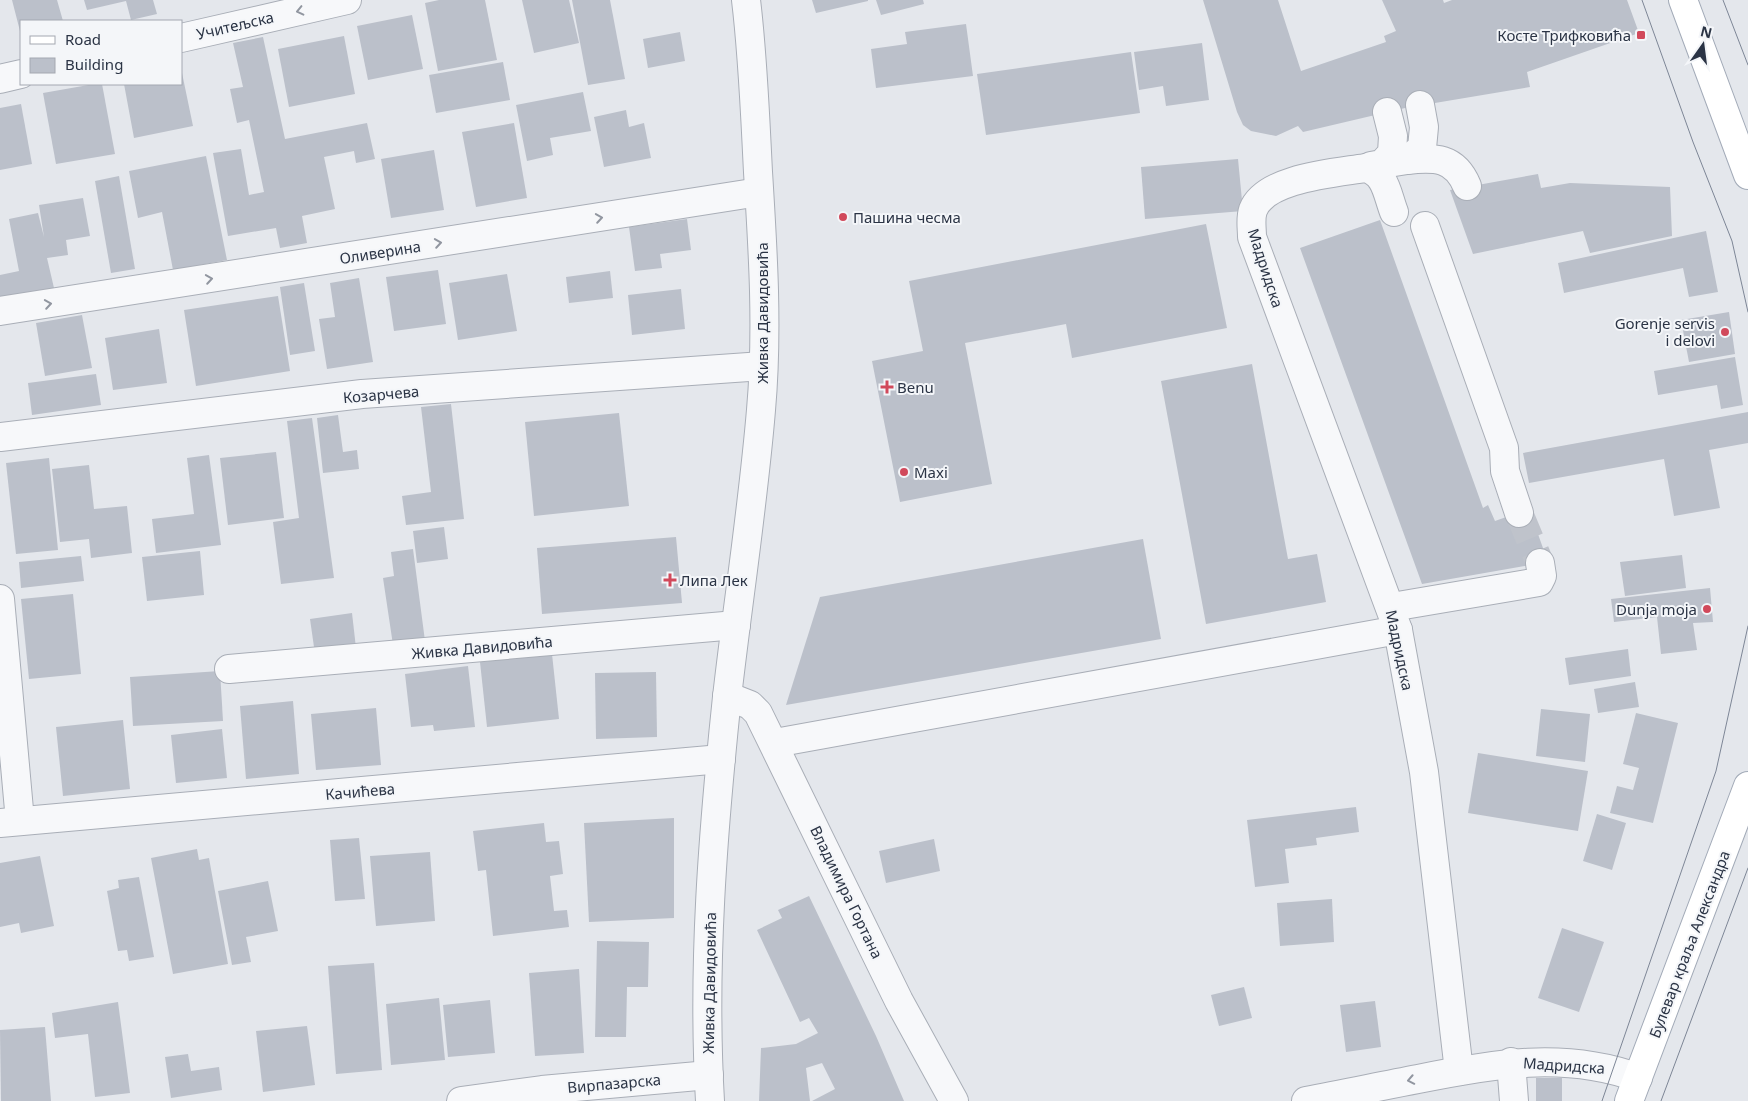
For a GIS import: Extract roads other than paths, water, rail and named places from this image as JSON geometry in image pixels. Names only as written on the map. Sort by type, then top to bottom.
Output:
[{"type":"main road","points":[[1682,0],[1748,175]]},
{"type":"main road","name":"Булевар краља Александра","points":[[1634,1089],[1748,786]]},
{"type":"street","name":"Учитељска","points":[[182,38],[347,0]]},
{"type":"street","name":"Живка Давидовића","points":[[709,1088],[708,943],[721,759],[727,696],[755,475],[763,366],[763,278],[746,0]]},
{"type":"street","points":[[0,79],[20,74]]},
{"type":"street","points":[[1384,164],[1422,148],[1424,127],[1420,105]]},
{"type":"street","points":[[1387,112],[1394,143],[1391,157],[1376,170],[1394,212]]},
{"type":"street","points":[[1384,164],[1430,158],[1457,168],[1467,186]]},
{"type":"street","name":"Мадридска","points":[[1384,164],[1295,181],[1265,194],[1253,209],[1251,221],[1252,237],[1395,618],[1424,772],[1458,1070]]},
{"type":"street","name":"Оливерина","points":[[0,311],[759,192]]},
{"type":"street","points":[[1425,226],[1504,448],[1505,471],[1519,512]]},
{"type":"street","name":"Козарчева","points":[[0,437],[362,394],[763,366]]},
{"type":"street","points":[[775,744],[1395,618],[1539,582],[1542,576],[1540,563]]},
{"type":"street","points":[[0,599],[10,822]]},
{"type":"street","name":"Живка Давидовића","points":[[229,669],[736,625]]},
{"type":"street","name":"Владимира Гортана","points":[[727,696],[750,705],[758,713],[775,744],[899,1001],[954,1101]]},
{"type":"street","name":"Качићева","points":[[10,822],[721,759]]},
{"type":"street","name":"Мадридска","points":[[1306,1101],[1458,1070],[1511,1062],[1552,1061],[1612,1068],[1634,1089]]},
{"type":"street","points":[[1511,1062],[1514,1101]]},
{"type":"street","name":"Вирпазарска","points":[[461,1101],[709,1088]]},
{"type":"tunnel","points":[[1519,513],[1540,563]]},
{"type":"tram line","points":[[1642,0],[1693,142],[1732,241],[1748,312]]},
{"type":"tram line","points":[[1723,0],[1748,65]]},
{"type":"tram line","points":[[1602,1101],[1716,771],[1748,626]]},
{"type":"tram line","points":[[1661,1101],[1748,868]]},
{"type":"place","name":"Косте Трифковића","points":[[1641,35]]},
{"type":"place","name":"Пашина чесма","points":[[843,217]]},
{"type":"place","name":"Gorenje servis i delovi","points":[[1725,332]]},
{"type":"place","name":"Benu","points":[[887,387]]},
{"type":"place","name":"Maxi","points":[[904,472]]},
{"type":"place","name":"Липа Лек","points":[[670,580]]},
{"type":"place","name":"Dunja moja","points":[[1707,609]]}]
